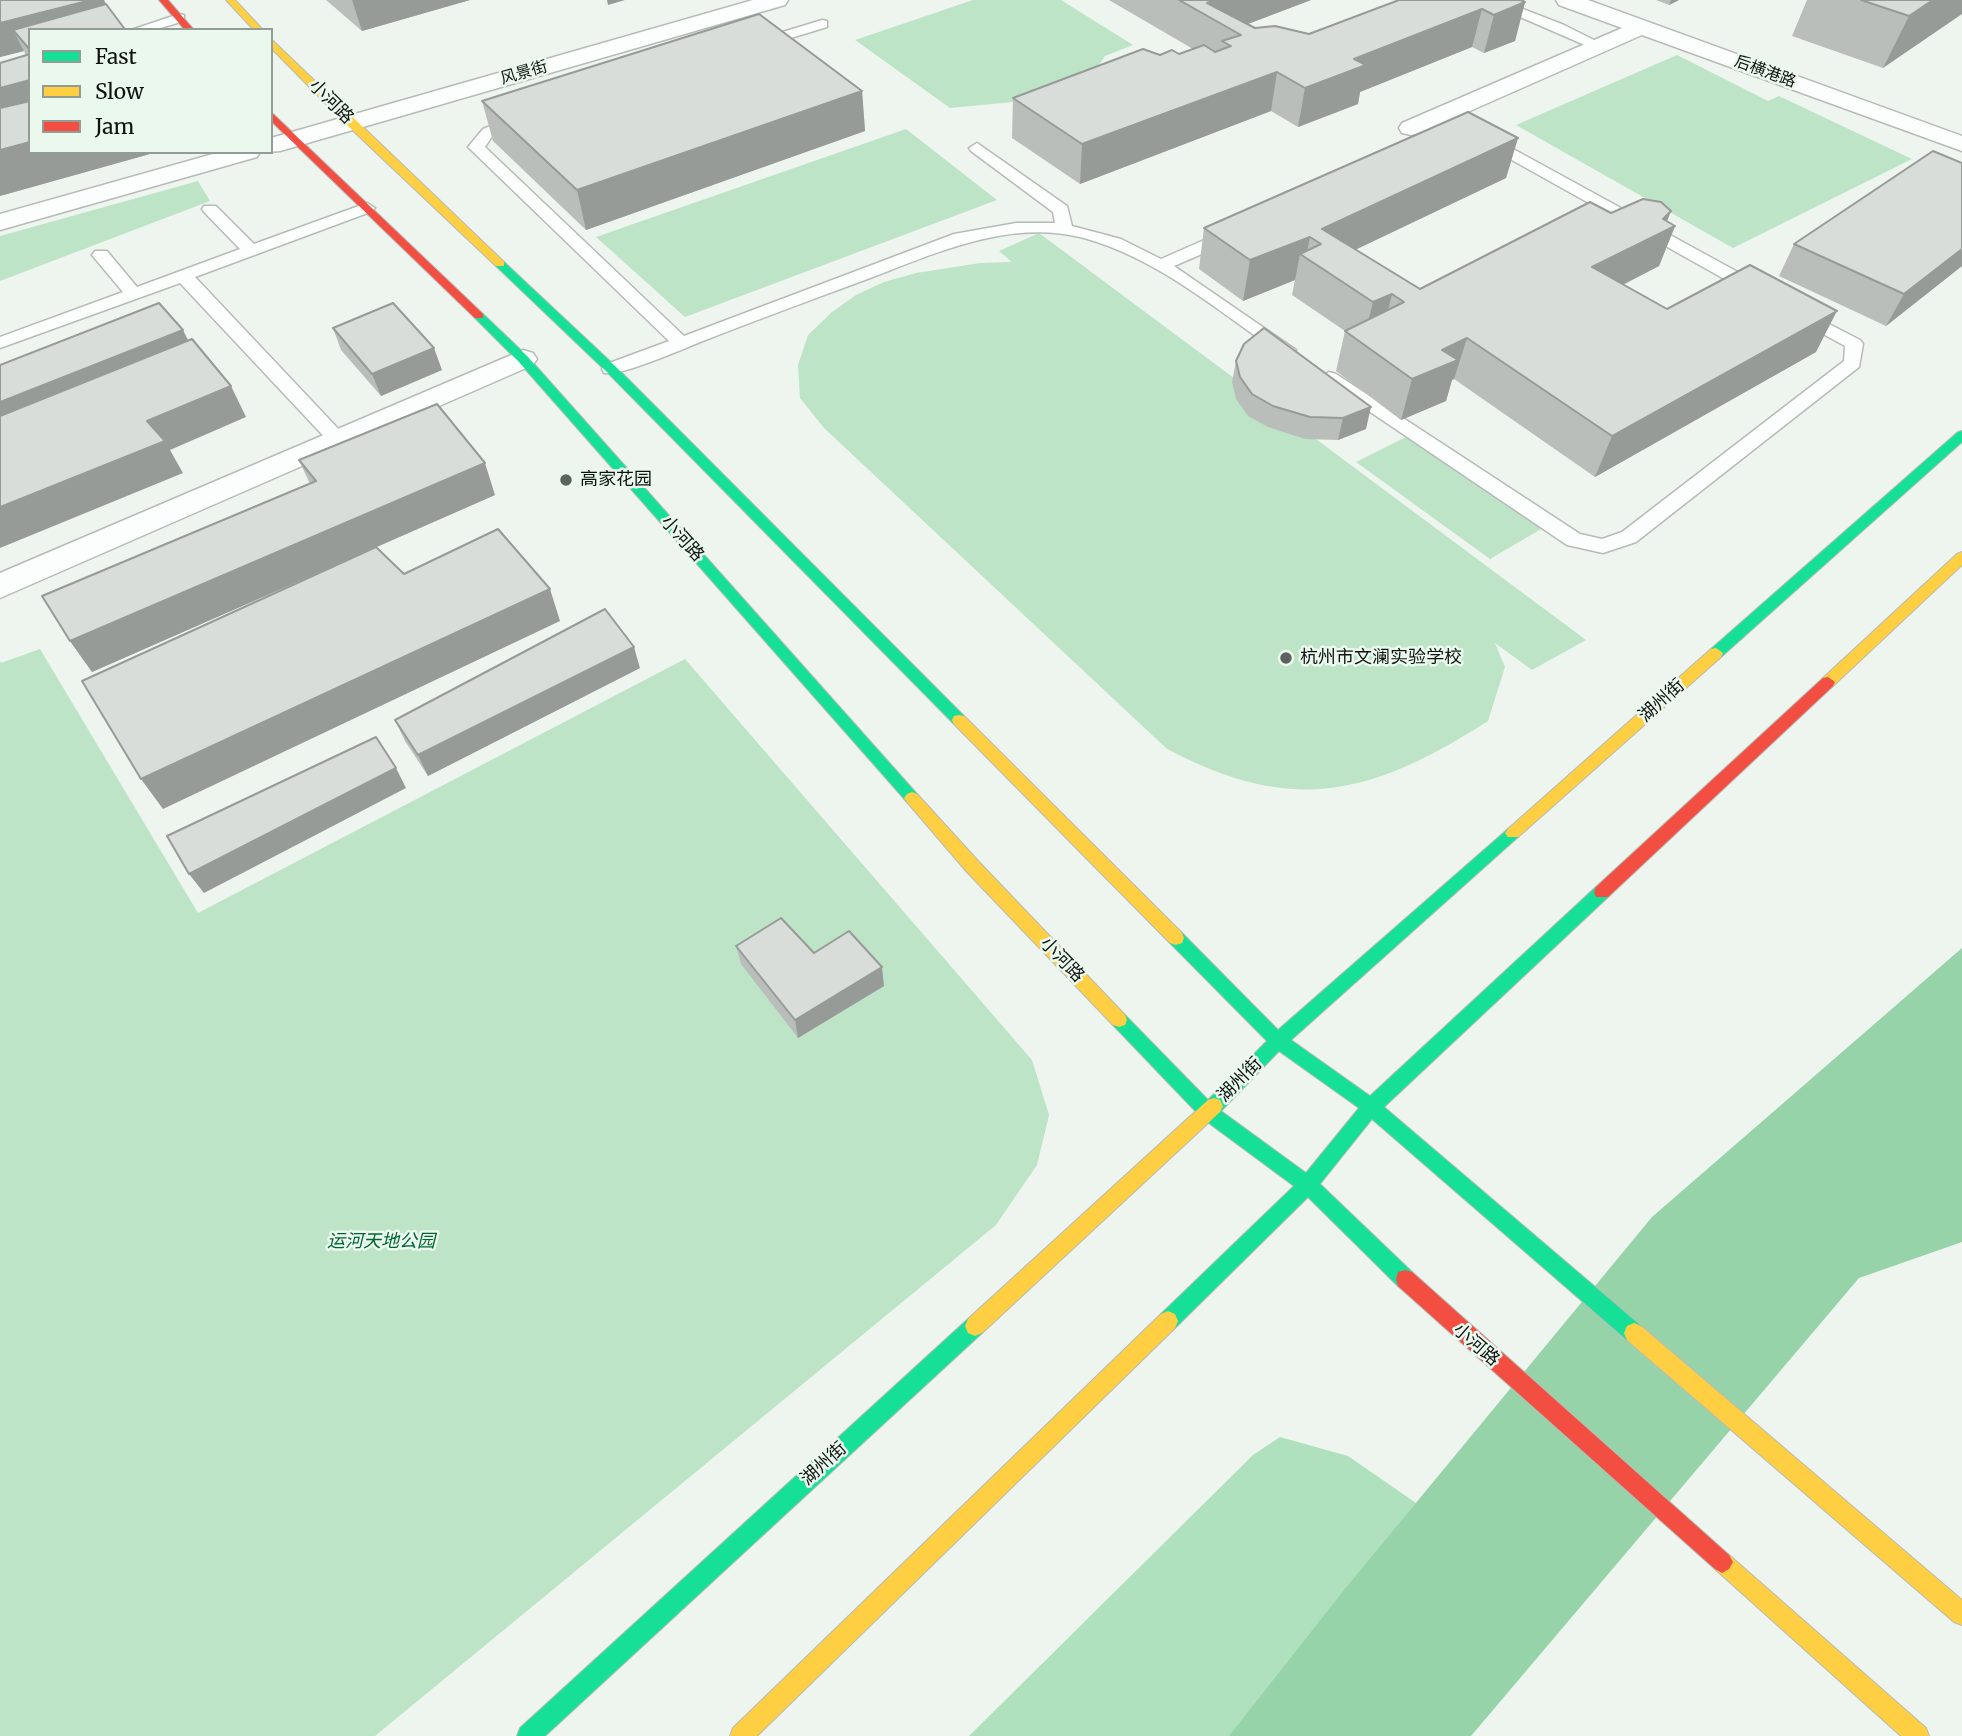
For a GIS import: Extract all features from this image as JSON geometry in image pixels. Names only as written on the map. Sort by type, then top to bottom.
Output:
[{"type":"main road","points":[[163,0],[184,24]]},
{"type":"main road","points":[[230,0],[257,28]]},
{"type":"main road","name":"小河路","points":[[273,44],[351,123],[611,369],[1278,1041],[1370,1107],[1962,1614]]},
{"type":"main road","name":"小河路","points":[[273,117],[523,359],[973,867],[1208,1112],[1308,1185],[1442,1315],[1918,1736]]},
{"type":"main road","name":"湖州街","points":[[528,1736],[1208,1112],[1278,1041],[1962,435]]},
{"type":"main road","points":[[741,1736],[1308,1185],[1370,1107],[1962,556]]},
{"type":"street","name":"风景街","points":[[273,145],[777,0]]},
{"type":"street","name":"后横港路","points":[[1567,0],[1962,144]]},
{"type":"street","points":[[1411,128],[1457,123],[1599,46],[1642,27]]},
{"type":"street","points":[[0,222],[241,154]]},
{"type":"street","points":[[0,586],[523,359]]},
{"type":"lane","points":[[1488,0],[1599,46]]},
{"type":"lane","points":[[153,28],[184,24]]},
{"type":"lane","points":[[743,49],[822,24]]},
{"type":"lane","points":[[532,114],[488,132],[476,147],[682,344]]},
{"type":"lane","points":[[611,369],[960,238],[1000,230],[1050,227],[1101,238],[1141,252],[1574,540],[1603,547],[1629,537],[1853,363],[1854,344],[1457,123]]},
{"type":"lane","points":[[977,148],[1061,210],[1065,230]]},
{"type":"lane","points":[[0,322],[7,340],[367,208]]},
{"type":"lane","points":[[210,209],[250,250]]},
{"type":"lane","points":[[1161,265],[1249,226]]},
{"type":"lane","points":[[102,255],[133,293]]},
{"type":"lane","points":[[183,275],[338,440]]},
{"type":"green space","points":[[973,0],[1061,0],[1133,45],[1105,56],[1091,77],[1013,102],[950,108],[855,40]]},
{"type":"green space","points":[[1677,55],[1768,101],[1779,96],[1912,159],[1733,248],[1516,125]]},
{"type":"green space","points":[[906,129],[997,200],[685,317],[596,237]]},
{"type":"green space","points":[[198,181],[210,201],[0,281],[0,236]]},
{"type":"green space","points":[[1039,233],[1586,640],[1532,670],[1495,643],[1505,667],[1488,721],[1407,766],[1369,780],[1332,788],[1294,789],[1254,783],[1212,770],[1167,749],[824,428],[800,398],[798,365],[808,335],[832,312],[856,295],[884,282],[916,273],[980,263],[1012,262],[999,251]]},
{"type":"green space","points":[[1416,432],[1548,525],[1490,559],[1356,462]]},
{"type":"green space","name":"运河天地公园","points":[[40,649],[198,913],[685,659],[1032,1060],[1049,1115],[1037,1165],[996,1225],[375,1736],[0,1736],[0,661],[1,663]]},
{"type":"shaded area","points":[[1962,948],[1962,1242],[1859,1278],[1471,1736],[1229,1736],[1344,1590],[1652,1217]]},
{"type":"shaded area","points":[[1280,1437],[1348,1456],[1416,1503],[1232,1736],[969,1736],[1253,1455]]},
{"type":"building","points":[[0,0],[91,0],[0,23]]},
{"type":"building","points":[[1179,0],[1215,0],[1207,3],[1255,28],[1275,26],[1309,34],[1399,0],[1525,2],[1494,15],[1482,9],[1354,59],[1366,65],[1305,88],[1277,72],[1082,144],[1013,98],[1143,49],[1160,55],[1172,50],[1179,54],[1204,45],[1215,52],[1231,46],[1222,41],[1241,35]]},
{"type":"building","points":[[1861,0],[1933,0],[1909,16]]},
{"type":"building","points":[[106,4],[124,28],[28,28],[28,48],[13,30]]},
{"type":"building","points":[[759,14],[862,91],[577,190],[482,101]]},
{"type":"building","points":[[28,55],[28,81],[0,88],[0,63]]},
{"type":"building","points":[[28,101],[28,143],[0,150],[0,108]]},
{"type":"building","points":[[1468,112],[1518,138],[1322,229],[1420,289],[1590,202],[1611,213],[1643,199],[1661,202],[1671,211],[1663,219],[1675,226],[1592,267],[1667,309],[1750,265],[1837,311],[1612,436],[1467,338],[1442,350],[1458,360],[1412,379],[1345,331],[1404,302],[1392,294],[1373,302],[1300,254],[1321,244],[1310,237],[1250,260],[1204,228]]},
{"type":"building","points":[[1933,151],[1962,163],[1962,249],[1904,294],[1794,244]]},
{"type":"building","points":[[159,303],[183,330],[0,402],[0,365]]},
{"type":"building","points":[[393,303],[434,348],[372,374],[333,328]]},
{"type":"building","points":[[1264,328],[1371,407],[1343,418],[1310,417],[1273,406],[1252,394],[1240,377],[1236,361],[1244,344]]},
{"type":"building","points":[[192,339],[231,386],[147,421],[165,441],[0,507],[0,416]]},
{"type":"building","points":[[437,404],[485,463],[70,641],[42,596],[316,481],[299,460]]},
{"type":"building","points":[[498,529],[550,589],[141,779],[82,681],[376,547],[404,574]]},
{"type":"building","points":[[605,609],[634,647],[418,755],[395,720]]},
{"type":"building","points":[[376,737],[396,768],[189,874],[167,836]]},
{"type":"building","points":[[781,918],[814,953],[849,931],[882,967],[795,1020],[736,946]]},
{"type":"traffic: fast","points":[[500,264],[611,369],[959,720]]},
{"type":"traffic: fast","points":[[479,316],[523,359],[912,798]]},
{"type":"traffic: fast","points":[[1716,653],[1962,435]]},
{"type":"traffic: fast","points":[[1214,1106],[1278,1041],[1513,833]]},
{"type":"traffic: fast","points":[[1168,1321],[1308,1185],[1371,1107],[1602,892]]},
{"type":"traffic: fast","points":[[1176,938],[1278,1041],[1371,1107],[1634,1333]]},
{"type":"traffic: fast","points":[[1119,1020],[1208,1112],[1308,1185],[1405,1279]]},
{"type":"traffic: fast","points":[[528,1736],[975,1326]]},
{"type":"traffic: slow","points":[[230,0],[257,28]]},
{"type":"traffic: slow","points":[[273,44],[351,123],[500,264]]},
{"type":"traffic: slow","points":[[1828,682],[1962,557]]},
{"type":"traffic: slow","points":[[1513,833],[1716,653]]},
{"type":"traffic: slow","points":[[959,720],[1176,938]]},
{"type":"traffic: slow","points":[[912,798],[973,867],[1119,1020]]},
{"type":"traffic: slow","points":[[975,1326],[1214,1106]]},
{"type":"traffic: slow","points":[[741,1736],[1168,1321]]},
{"type":"traffic: slow","points":[[1634,1333],[1962,1614]]},
{"type":"traffic: slow","points":[[1722,1562],[1918,1736]]},
{"type":"traffic: jam","points":[[163,0],[188,28]]},
{"type":"traffic: jam","points":[[273,117],[479,316]]},
{"type":"traffic: jam","points":[[1602,892],[1828,682]]},
{"type":"traffic: jam","points":[[1405,1279],[1722,1562]]},
{"type":"place","name":"高家花园","points":[[566,480]]},
{"type":"place","name":"杭州市文澜实验学校","points":[[1286,658]]}]
